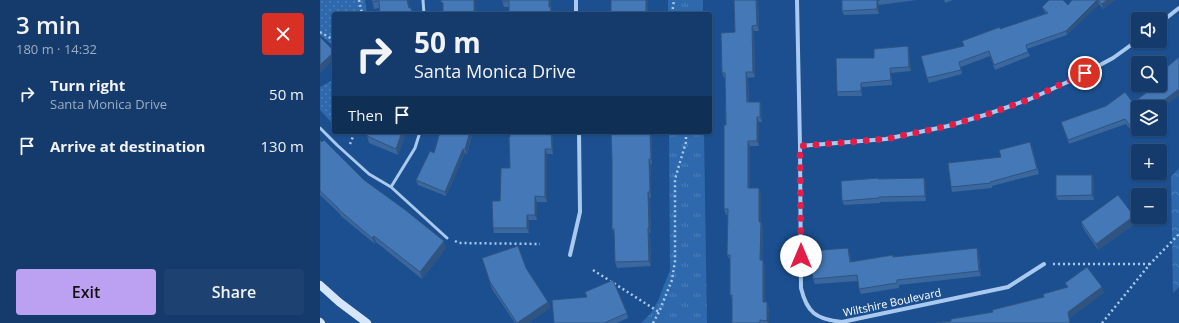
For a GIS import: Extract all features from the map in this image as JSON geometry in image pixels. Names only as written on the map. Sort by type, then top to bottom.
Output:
[{"type":"main road","points":[[320,285],[339,302],[367,323]]},
{"type":"street","points":[[576,0],[576,12]]},
{"type":"street","name":"Wiltshire Boulevard","points":[[797,0],[801,288],[805,301],[810,309],[817,315],[828,320],[842,322],[1008,287],[1044,264]]},
{"type":"street","points":[[1167,17],[1179,8]]},
{"type":"street","points":[[800,146],[886,139],[948,126],[988,114],[1030,99],[1072,80],[1113,58],[1131,45]]},
{"type":"street","points":[[570,255],[580,212],[579,134]]},
{"type":"lane","points":[[423,0],[424,12]]},
{"type":"lane","points":[[320,128],[369,174],[391,187],[447,238]]},
{"type":"lane","points":[[391,187],[415,148],[419,134]]},
{"type":"path","points":[[359,0],[362,12]]},
{"type":"path","points":[[672,12],[674,0]]},
{"type":"path","points":[[320,32],[332,39]]},
{"type":"path","points":[[346,153],[354,134]]},
{"type":"path","points":[[653,323],[672,280],[674,261],[675,179],[686,142],[686,134]]},
{"type":"path","points":[[1102,323],[1150,264],[1179,234]]},
{"type":"path","points":[[447,238],[459,243],[540,244]]},
{"type":"path","points":[[1044,264],[1150,264]]},
{"type":"path","points":[[593,270],[659,312]]},
{"type":"green space","points":[[320,0],[365,0],[367,12],[332,12],[332,44],[320,35]]},
{"type":"green space","points":[[668,0],[703,0],[703,12],[668,12]]},
{"type":"green space","points":[[332,80],[332,123],[320,110],[320,87]]},
{"type":"green space","points":[[669,134],[704,134],[707,323],[641,323],[651,313],[658,301],[670,270]]},
{"type":"green space","points":[[1179,168],[1179,287],[1173,293],[1171,177]]},
{"type":"building","points":[[372,0],[407,0],[412,12],[380,12],[379,1],[372,2]]},
{"type":"building","points":[[441,0],[474,0],[474,12],[443,12],[443,3]]},
{"type":"building","points":[[549,0],[549,7],[551,7],[550,12],[509,12],[509,1],[502,1]]},
{"type":"building","points":[[611,0],[646,0],[646,12],[611,12]]},
{"type":"building","points":[[734,0],[756,0],[757,25],[752,26],[753,72],[746,72],[747,102],[760,102],[760,117],[757,117],[757,141],[748,141],[748,188],[759,188],[759,222],[761,222],[760,260],[763,260],[763,302],[767,302],[767,321],[760,320],[760,323],[732,323],[730,255],[727,255],[728,209],[724,209],[724,125],[726,125],[725,73],[722,73],[721,33],[735,32]]},
{"type":"building","points":[[842,0],[877,0],[877,9],[842,11]]},
{"type":"building","points":[[1049,0],[1063,0],[1068,5],[1072,0],[1097,0],[1066,31],[1026,45],[1028,52],[994,65],[989,51],[959,62],[961,70],[927,78],[921,56],[964,46],[962,41],[1000,27],[1000,29],[1048,13],[1042,7]]},
{"type":"building","points":[[1098,0],[1107,0],[1102,4]]},
{"type":"building","points":[[320,37],[332,49],[332,54],[320,65]]},
{"type":"building","points":[[908,46],[909,67],[890,68],[891,80],[861,83],[861,91],[837,92],[836,58],[874,58],[874,49]]},
{"type":"building","points":[[1179,57],[1179,89],[1164,100],[1137,100],[1147,92],[1167,92],[1167,67]]},
{"type":"building","points":[[1125,92],[1131,100],[1131,127],[1125,119],[1068,140],[1061,122],[1106,106]]},
{"type":"building","points":[[368,134],[401,134],[396,149],[367,136]]},
{"type":"building","points":[[439,134],[469,134],[465,149],[463,149],[445,192],[416,180],[430,151],[434,153]]},
{"type":"building","points":[[510,134],[551,134],[552,149],[545,149],[545,197],[535,196],[535,215],[527,215],[527,228],[493,228],[492,201],[500,201],[501,168],[510,168]]},
{"type":"building","points":[[611,134],[650,134],[650,192],[648,192],[649,261],[615,262],[614,229],[612,229]]},
{"type":"building","points":[[320,140],[322,142],[324,140],[364,180],[444,241],[420,272],[374,236],[372,238],[339,210],[320,191]]},
{"type":"building","points":[[1030,142],[1037,169],[990,182],[991,183],[951,187],[948,163],[1001,157],[999,150]]},
{"type":"building","points":[[1056,175],[1092,175],[1092,195],[1056,196]]},
{"type":"building","points":[[878,178],[924,178],[925,196],[879,197],[842,201],[841,181]]},
{"type":"building","points":[[1118,195],[1131,212],[1131,218],[1096,244],[1081,222]]},
{"type":"building","points":[[518,246],[526,268],[548,302],[517,323],[490,282],[482,258]]},
{"type":"building","points":[[848,248],[850,262],[893,255],[893,257],[977,248],[979,271],[897,280],[897,283],[859,289],[857,275],[813,279],[810,251]]},
{"type":"building","points":[[1087,267],[1102,287],[1068,312],[1070,323],[936,323],[993,312],[992,310],[1044,297],[1043,294],[1068,287],[1065,283]]},
{"type":"building","points":[[613,280],[627,313],[604,323],[554,323],[552,300],[587,297],[585,292]]},
{"type":"route","points":[[801,256],[800,146],[886,139],[948,126],[1030,99],[1085,73]]}]
